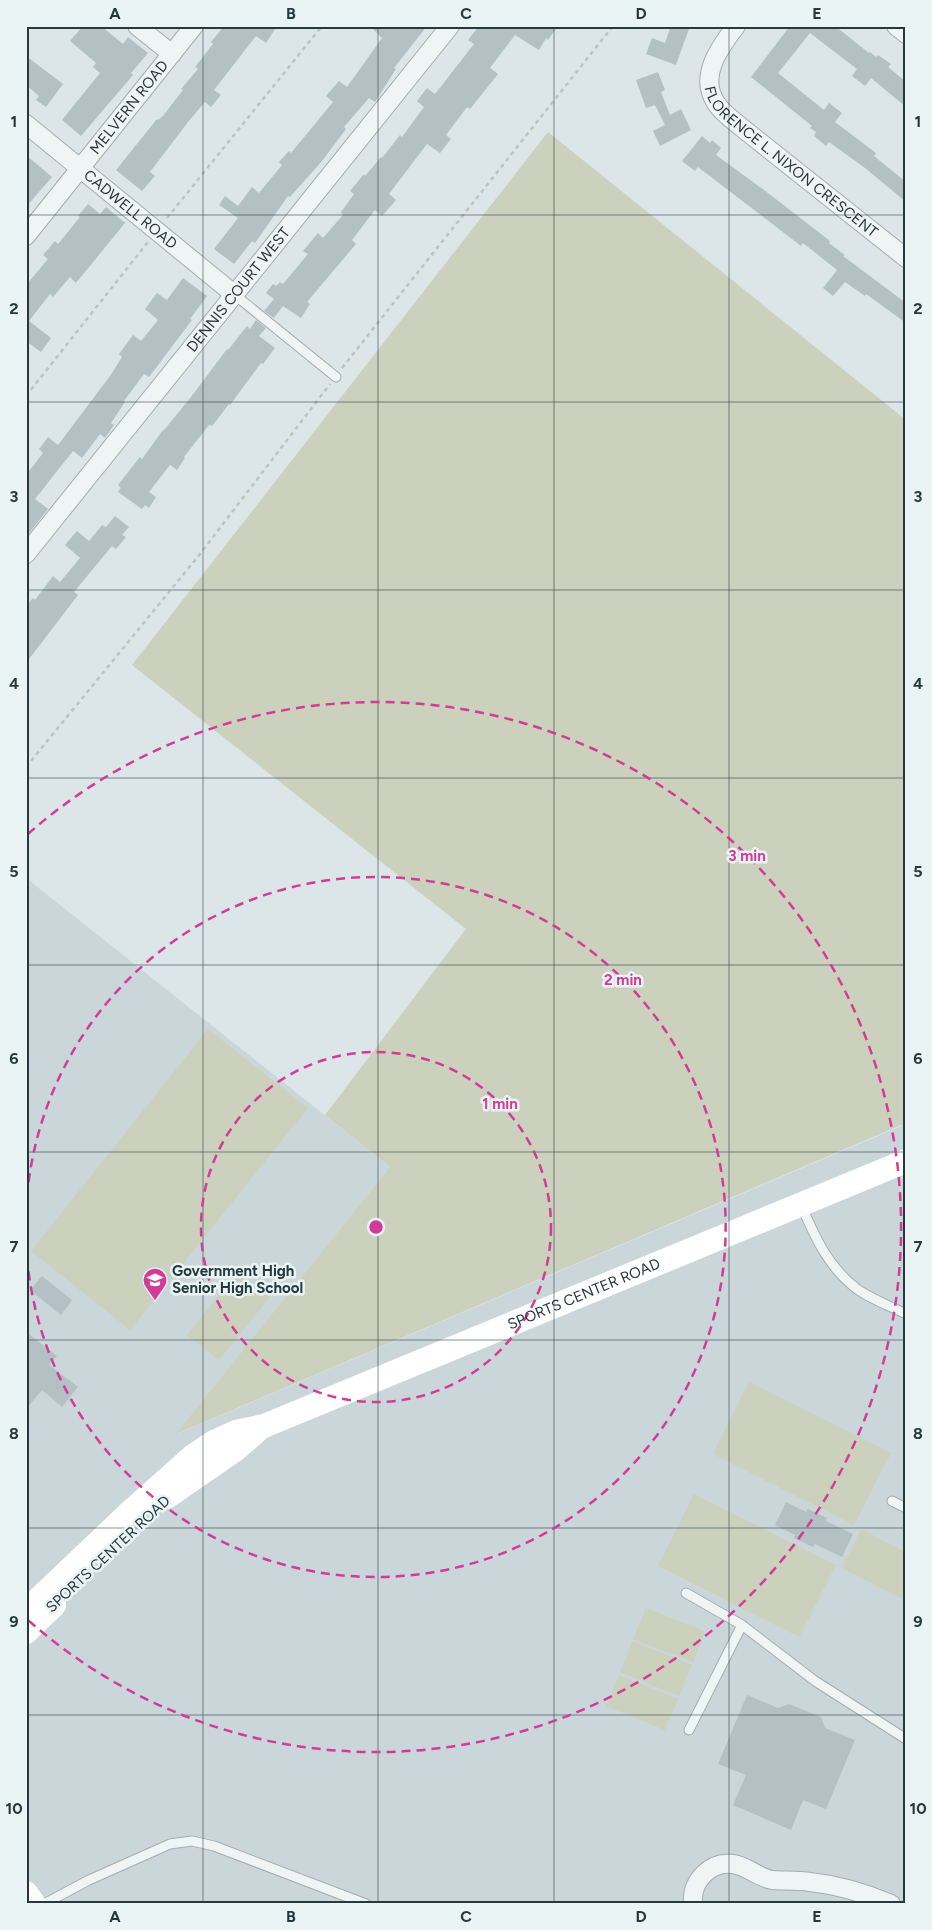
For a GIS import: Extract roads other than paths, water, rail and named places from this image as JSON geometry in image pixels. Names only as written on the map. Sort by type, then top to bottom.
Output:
[{"type":"main road","name":"SPORTS CENTER ROAD","points":[[26,1611],[162,1483],[193,1456],[214,1442],[236,1432],[264,1426],[906,1160]]},
{"type":"main road","name":"SPORTS CENTER ROAD","points":[[26,1632],[142,1518],[168,1496],[235,1450],[264,1426]]},
{"type":"main road","points":[[26,1893],[34,1904]]},
{"type":"street","points":[[137,26],[172,54]]},
{"type":"street","name":"MELVERN ROAD","points":[[26,236],[194,26]]},
{"type":"street","name":"DENNIS COURT WEST","points":[[26,554],[450,26]]},
{"type":"street","name":"FLORENCE L. NIXON CRESCENT","points":[[736,26],[715,57],[710,71],[711,92],[715,102],[721,110],[741,127],[906,258]]},
{"type":"street","points":[[896,26],[906,34]]},
{"type":"street","name":"CADWELL ROAD","points":[[26,124],[235,295]]},
{"type":"street","points":[[693,1904],[692,1894],[700,1878],[712,1868],[726,1864],[743,1867],[764,1878],[813,1882],[840,1887],[891,1904]]},
{"type":"lane","points":[[235,295],[336,376]]},
{"type":"lane","points":[[801,1204],[816,1239],[829,1261],[842,1275],[858,1290],[906,1314]]},
{"type":"lane","points":[[892,1501],[906,1508]]},
{"type":"lane","points":[[686,1593],[742,1625],[815,1681],[906,1738]]},
{"type":"lane","points":[[689,1730],[742,1625]]},
{"type":"lane","points":[[44,1904],[89,1880],[160,1848],[175,1842],[192,1841],[214,1846],[366,1904]]},
{"type":"place","name":"Government High Senior High School","points":[[155,1301]]}]
